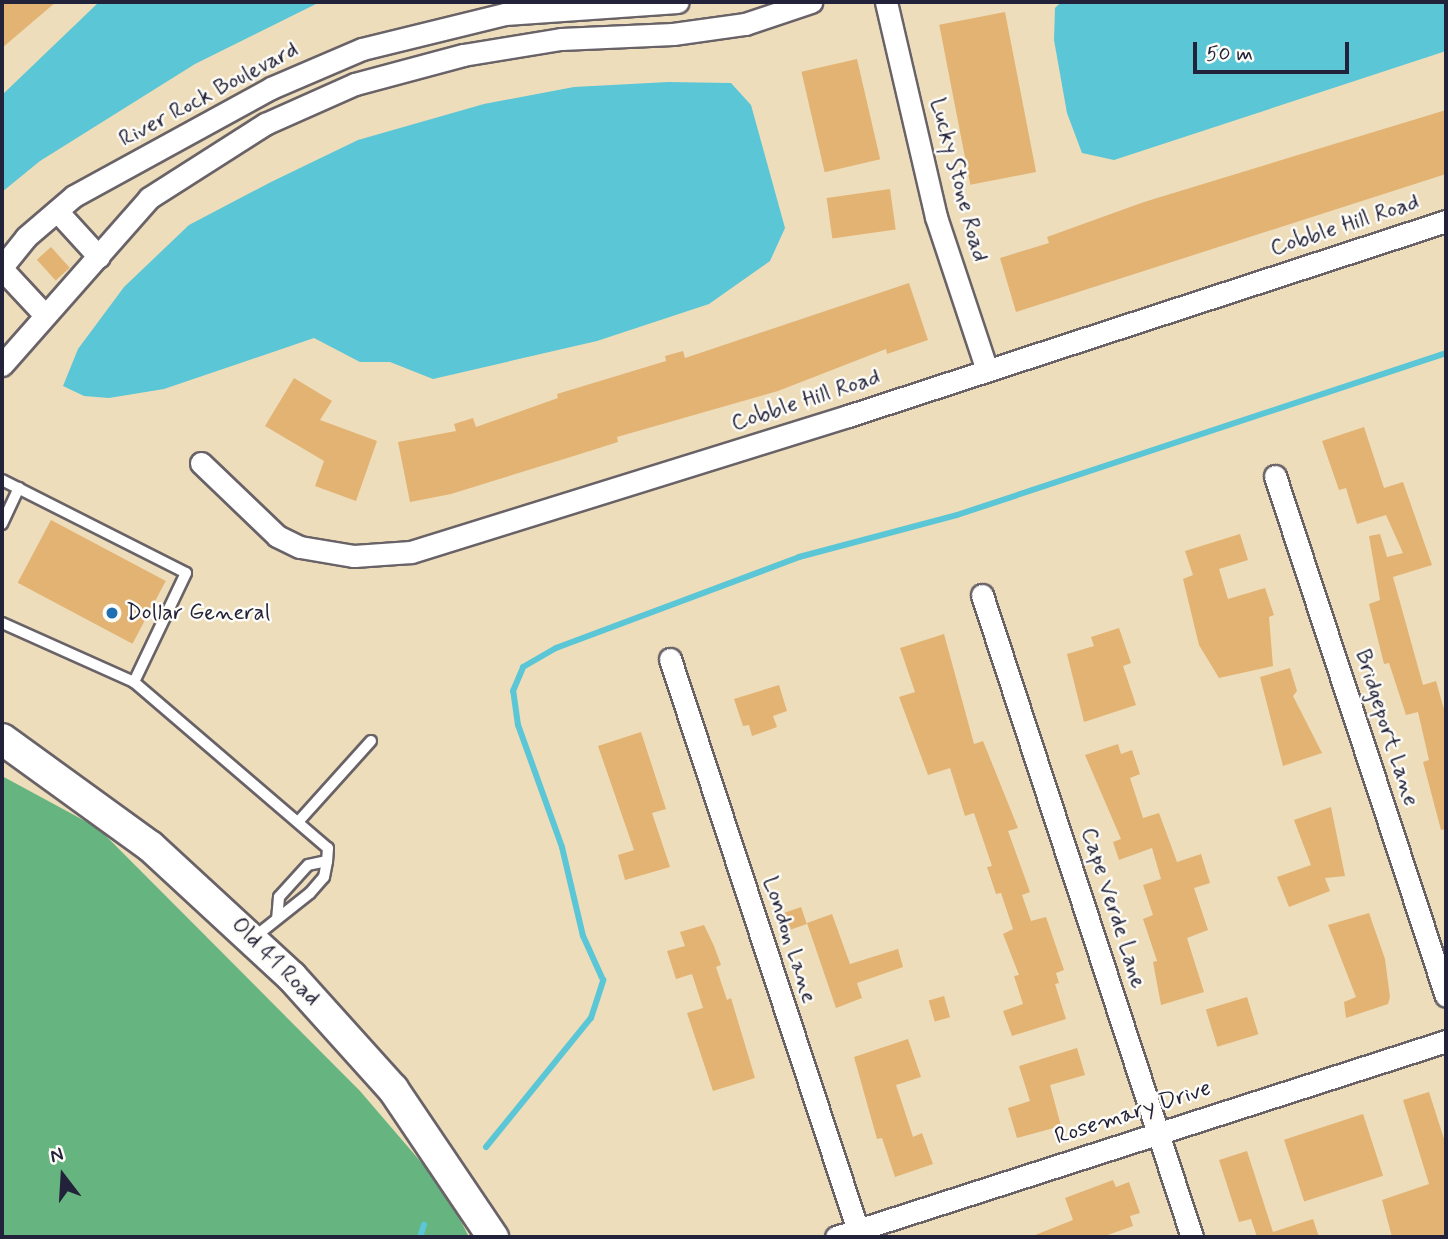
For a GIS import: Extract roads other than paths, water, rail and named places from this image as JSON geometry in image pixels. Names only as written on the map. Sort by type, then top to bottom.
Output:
[{"type":"street","name":"River Rock Boulevard","points":[[2,268],[26,237],[74,196],[271,88],[362,49],[505,14],[678,2]]},
{"type":"street","points":[[2,365],[44,314],[99,257],[149,198],[195,164],[265,124],[355,85],[463,55],[561,39],[673,34],[745,24],[811,2]]},
{"type":"street","name":"Lucky Stone Road","points":[[886,2],[936,217],[987,370]]},
{"type":"street","points":[[57,211],[99,257]]},
{"type":"street","name":"Cobble Hill Road","points":[[201,463],[277,536],[327,553],[382,556],[443,544],[1446,220]]},
{"type":"street","points":[[2,268],[44,314]]},
{"type":"street","name":"Bridgeport Lane","points":[[1275,476],[1446,996]]},
{"type":"street","name":"Cape Verde Lane","points":[[982,595],[1192,1237]]},
{"type":"street","name":"London Lane","points":[[670,659],[859,1234]]},
{"type":"street","name":"Old 41 Road","points":[[2,739],[150,846],[252,939],[393,1088],[493,1237]]},
{"type":"street","name":"Rosemary Drive","points":[[836,1237],[859,1234],[1158,1132],[1446,1041]]},
{"type":"lane","points":[[2,480],[186,573],[134,682]]},
{"type":"lane","points":[[2,524],[19,488]]},
{"type":"lane","points":[[2,623],[134,682],[328,848],[324,877],[310,893],[252,939]]},
{"type":"lane","points":[[298,822],[372,741]]},
{"type":"lane","points":[[277,918],[279,897],[308,865],[327,861]]},
{"type":"water","points":[[99,2],[320,2],[195,64],[40,161],[2,192],[2,95]]},
{"type":"water","points":[[1061,2],[1446,2],[1446,51],[1114,160],[1082,153],[1067,113],[1054,40],[1055,8]]},
{"type":"water","points":[[668,82],[731,83],[751,105],[785,228],[770,261],[709,304],[597,341],[433,379],[390,362],[360,362],[314,338],[164,389],[109,398],[84,396],[63,386],[78,349],[124,287],[189,225],[271,182],[358,140],[484,104],[574,87]]},
{"type":"waterway","points":[[486,1147],[591,1018],[603,980],[583,936],[562,847],[518,725],[513,691],[523,667],[556,648],[799,557],[957,515],[1446,353]]},
{"type":"waterway","points":[[420,1237],[424,1225]]},
{"type":"place","name":"Dollar General","points":[[112,613]]}]
